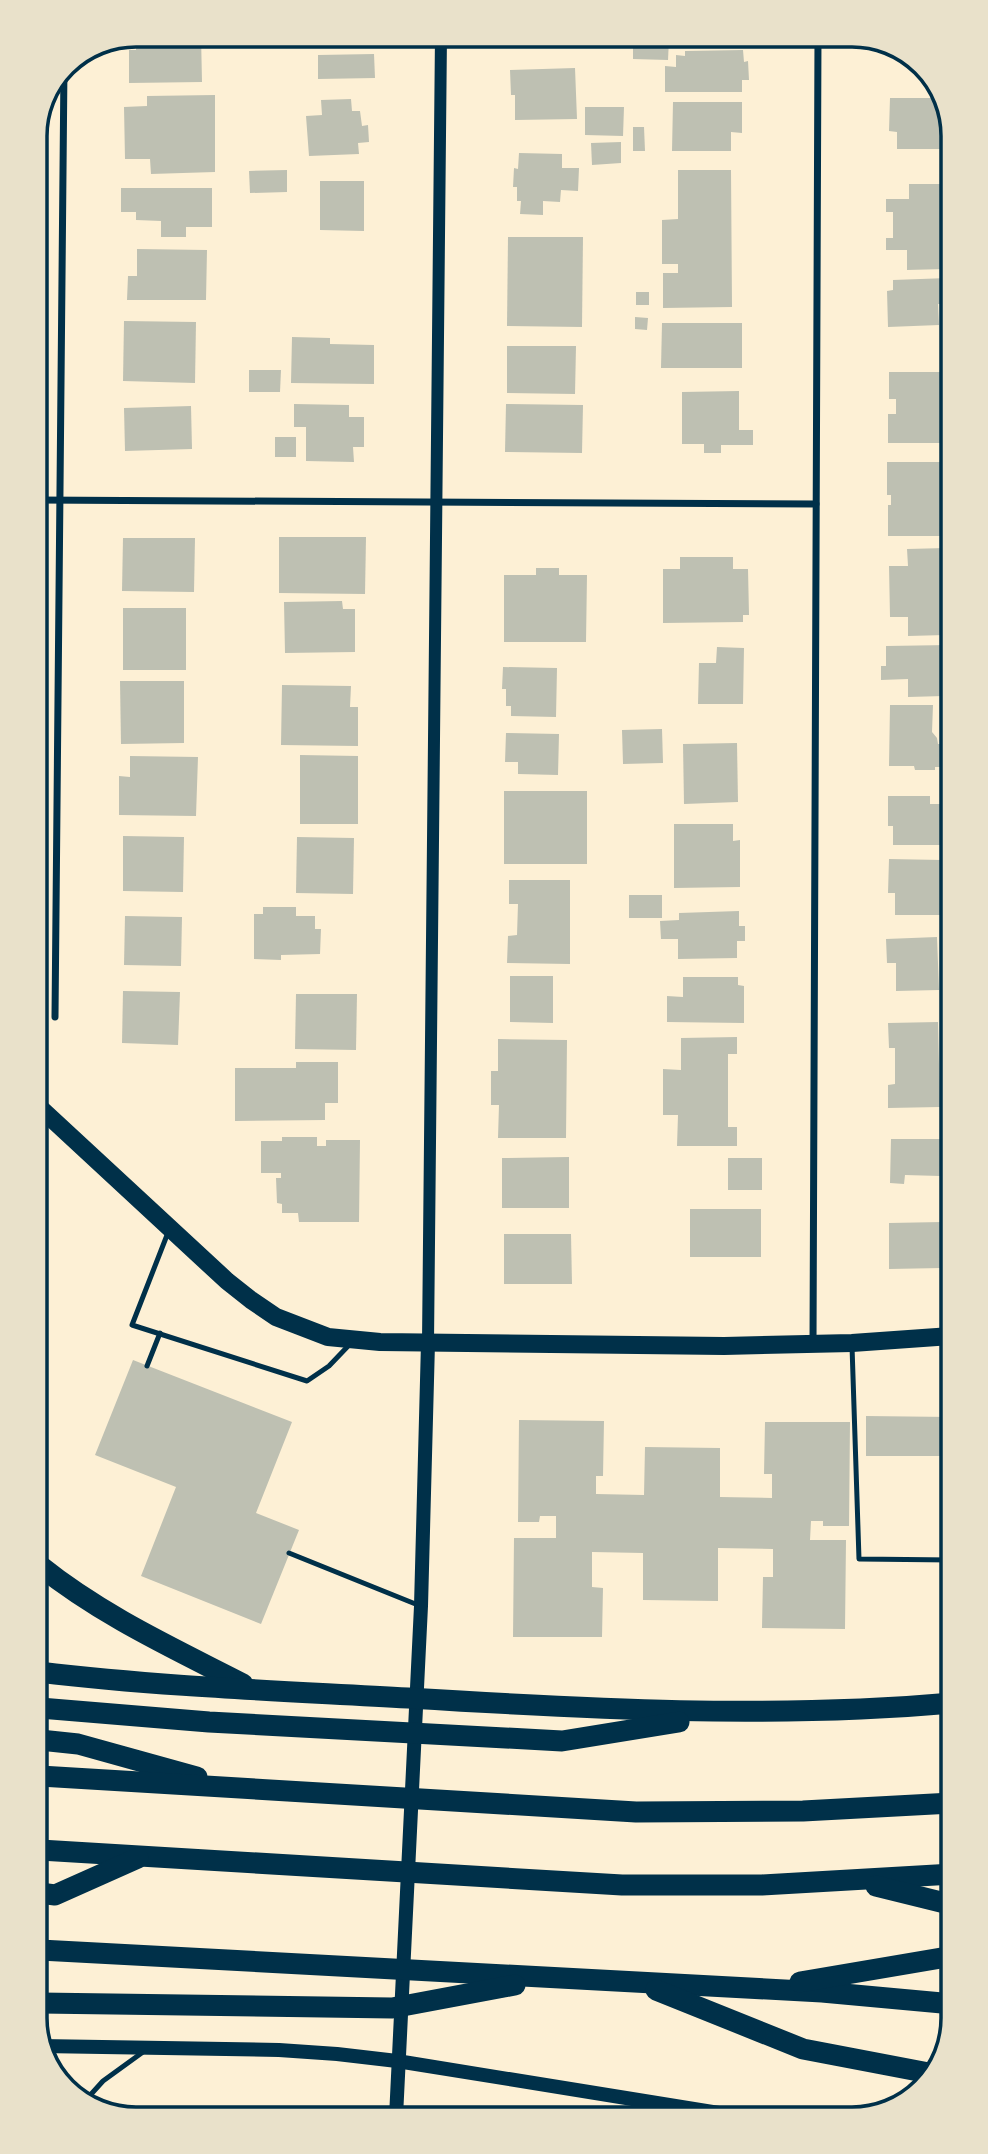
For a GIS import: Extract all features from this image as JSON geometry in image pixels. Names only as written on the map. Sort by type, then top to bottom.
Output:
[{"type":"highway","points":[[47,1571],[110,1615],[251,1689]]},
{"type":"highway","points":[[47,1673],[132,1682],[612,1710],[733,1713],[852,1710],[941,1704]]},
{"type":"highway","points":[[47,1709],[209,1722],[562,1741],[733,1713]]},
{"type":"highway","points":[[47,1741],[78,1744],[240,1788]]},
{"type":"highway","points":[[47,1776],[636,1812],[803,1811],[941,1804]]},
{"type":"highway","points":[[47,1850],[622,1885],[762,1885],[941,1875]]},
{"type":"highway","points":[[47,1894],[55,1895],[140,1857]]},
{"type":"highway","points":[[857,1881],[941,1902]]},
{"type":"highway","points":[[47,1950],[214,1957],[548,1979],[764,1989],[941,2003]]},
{"type":"highway","points":[[764,1989],[941,1957]]},
{"type":"highway","points":[[47,2003],[392,2008],[548,1979]]},
{"type":"highway","points":[[639,1984],[803,2049],[922,2072]]},
{"type":"main road","points":[[47,1114],[227,1281],[276,1317],[328,1337],[353,1341],[665,1346],[813,1345],[941,1337]]},
{"type":"main road","points":[[396,2107],[421,1606],[428,1343]]},
{"type":"main road","points":[[52,2046],[279,2050],[397,2061],[682,2107]]},
{"type":"street","points":[[428,1343],[441,47]]},
{"type":"street","points":[[813,1345],[818,47]]},
{"type":"street","points":[[55,1017],[64,85]]},
{"type":"street","points":[[47,500],[816,504]]},
{"type":"lane","points":[[170,1228],[132,1325],[307,1381],[329,1366],[353,1341]]},
{"type":"lane","points":[[147,1366],[160,1333]]},
{"type":"lane","points":[[852,1343],[859,1559],[941,1560]]},
{"type":"lane","points":[[289,1553],[421,1606]]},
{"type":"lane","points":[[91,2094],[103,2081],[149,2048]]},
{"type":"building","points":[[137,47],[201,47],[202,82],[129,83],[129,50],[136,50]]},
{"type":"building","points":[[633,47],[669,47],[668,60],[633,59]]},
{"type":"building","points":[[743,50],[744,62],[748,61],[749,80],[742,80],[742,92],[665,92],[665,66],[676,67],[676,55],[685,56],[685,51]]},
{"type":"building","points":[[374,54],[375,78],[318,79],[318,55]]},
{"type":"building","points":[[575,68],[577,119],[515,120],[515,95],[511,95],[510,70]]},
{"type":"building","points":[[215,95],[215,172],[151,174],[150,159],[125,159],[124,107],[147,106],[147,96]]},
{"type":"building","points":[[890,98],[932,98],[940,125],[941,149],[897,149],[897,132],[889,131]]},
{"type":"building","points":[[351,99],[352,111],[360,111],[362,126],[368,125],[369,142],[358,143],[359,154],[309,156],[306,116],[322,115],[321,100]]},
{"type":"building","points":[[673,102],[742,102],[742,133],[731,132],[731,151],[672,151]]},
{"type":"building","points":[[585,107],[624,107],[623,136],[585,135]]},
{"type":"building","points":[[633,127],[644,127],[645,151],[633,151]]},
{"type":"building","points":[[621,142],[621,163],[592,165],[591,143]]},
{"type":"building","points":[[519,153],[562,154],[562,168],[579,168],[578,191],[561,190],[560,202],[543,201],[543,215],[520,214],[521,201],[517,201],[517,187],[513,187],[514,168],[518,169]]},
{"type":"building","points":[[287,170],[287,192],[250,193],[249,171]]},
{"type":"building","points":[[678,170],[731,170],[732,307],[663,308],[663,273],[678,273],[678,264],[662,264],[662,220],[678,219]]},
{"type":"building","points":[[320,181],[364,181],[364,231],[320,230]]},
{"type":"building","points":[[909,184],[941,184],[941,269],[907,270],[907,250],[886,250],[886,238],[893,238],[893,212],[886,212],[886,199],[909,199]]},
{"type":"building","points":[[121,188],[212,188],[212,227],[186,227],[186,237],[161,237],[161,221],[136,220],[136,212],[121,212]]},
{"type":"building","points":[[508,237],[583,237],[582,327],[507,326]]},
{"type":"building","points":[[137,249],[207,250],[206,300],[127,300],[128,276],[137,276]]},
{"type":"building","points":[[941,278],[939,325],[888,327],[887,291],[893,290],[893,280]]},
{"type":"building","points":[[636,292],[649,292],[649,305],[636,305]]},
{"type":"building","points":[[635,317],[648,318],[647,330],[635,329]]},
{"type":"building","points":[[124,321],[196,322],[195,383],[123,381]]},
{"type":"building","points":[[662,323],[742,323],[742,368],[661,368]]},
{"type":"building","points":[[292,337],[330,338],[330,344],[374,345],[374,384],[291,383]]},
{"type":"building","points":[[507,346],[576,346],[575,394],[507,393]]},
{"type":"building","points":[[249,370],[281,370],[280,392],[249,392]]},
{"type":"building","points":[[889,372],[941,372],[941,443],[888,443],[888,414],[896,414],[896,399],[889,399]]},
{"type":"building","points":[[739,391],[739,430],[753,430],[753,445],[721,445],[721,453],[704,453],[704,444],[682,444],[682,392]]},
{"type":"building","points":[[294,404],[349,405],[349,417],[364,417],[364,447],[353,447],[354,462],[306,461],[306,427],[294,427]]},
{"type":"building","points":[[506,404],[583,405],[582,453],[505,452]]},
{"type":"building","points":[[191,406],[192,449],[125,451],[124,408]]},
{"type":"building","points":[[275,437],[296,437],[296,457],[275,457]]},
{"type":"building","points":[[887,462],[941,462],[941,536],[888,536],[888,505],[891,505],[891,495],[887,495]]},
{"type":"building","points":[[279,537],[366,537],[365,594],[279,593]]},
{"type":"building","points":[[123,538],[195,538],[194,592],[122,591]]},
{"type":"building","points":[[941,548],[941,635],[908,636],[908,617],[890,617],[889,566],[908,566],[907,549]]},
{"type":"building","points":[[680,557],[733,557],[733,569],[748,569],[749,615],[743,615],[743,622],[663,623],[663,569],[680,569]]},
{"type":"building","points":[[536,568],[559,568],[559,575],[587,575],[586,642],[504,642],[504,575],[536,575]]},
{"type":"building","points":[[342,601],[343,609],[355,609],[355,652],[285,653],[284,602]]},
{"type":"building","points":[[123,608],[186,608],[186,670],[123,670]]},
{"type":"building","points":[[941,645],[941,696],[908,697],[908,679],[881,680],[881,666],[886,666],[886,646]]},
{"type":"building","points":[[717,647],[744,648],[743,704],[698,704],[699,663],[716,663]]},
{"type":"building","points":[[503,667],[557,668],[556,717],[511,716],[511,706],[506,706],[506,689],[502,689]]},
{"type":"building","points":[[120,681],[184,681],[184,743],[121,744]]},
{"type":"building","points":[[282,685],[351,686],[350,707],[358,707],[358,746],[281,745]]},
{"type":"building","points":[[890,705],[933,705],[932,732],[938,744],[941,744],[941,767],[935,767],[935,770],[915,770],[914,766],[889,766]]},
{"type":"building","points":[[662,729],[663,763],[623,764],[622,730]]},
{"type":"building","points":[[506,733],[559,734],[558,775],[518,774],[518,762],[505,762]]},
{"type":"building","points":[[737,743],[738,802],[684,804],[683,744]]},
{"type":"building","points":[[300,755],[358,756],[358,824],[300,824]]},
{"type":"building","points":[[130,756],[198,757],[196,816],[119,815],[119,776],[130,777]]},
{"type":"building","points":[[504,791],[587,791],[587,864],[504,864]]},
{"type":"building","points":[[888,796],[930,796],[930,804],[941,804],[941,845],[893,845],[893,826],[888,826]]},
{"type":"building","points":[[674,824],[733,824],[733,841],[740,840],[740,887],[674,888]]},
{"type":"building","points":[[123,836],[184,837],[183,892],[123,891]]},
{"type":"building","points":[[297,837],[354,838],[353,894],[296,893]]},
{"type":"building","points":[[889,859],[941,860],[941,915],[895,915],[895,893],[888,893]]},
{"type":"building","points":[[509,880],[570,880],[570,964],[507,963],[508,936],[517,935],[518,904],[509,904]]},
{"type":"building","points":[[629,895],[662,895],[662,918],[629,918]]},
{"type":"building","points":[[263,907],[296,907],[296,916],[315,916],[315,929],[321,929],[320,954],[281,955],[281,960],[254,959],[254,914],[263,914]]},
{"type":"building","points":[[739,911],[739,926],[745,926],[745,941],[737,941],[737,958],[678,959],[678,939],[661,939],[660,921],[679,920],[679,913]]},
{"type":"building","points":[[125,916],[182,917],[181,966],[124,965]]},
{"type":"building","points":[[937,937],[939,990],[896,991],[896,963],[887,963],[886,939]]},
{"type":"building","points":[[510,976],[553,976],[553,1023],[510,1022]]},
{"type":"building","points":[[683,977],[738,977],[738,985],[744,986],[744,1023],[667,1022],[667,996],[683,997]]},
{"type":"building","points":[[123,991],[180,992],[178,1045],[122,1043]]},
{"type":"building","points":[[296,994],[357,994],[356,1050],[295,1049]]},
{"type":"building","points":[[938,1022],[940,1107],[888,1108],[888,1085],[895,1084],[895,1048],[889,1048],[888,1023]]},
{"type":"building","points":[[737,1037],[737,1054],[728,1054],[728,1127],[737,1127],[737,1146],[677,1146],[678,1115],[663,1115],[663,1069],[681,1070],[681,1038]]},
{"type":"building","points":[[498,1039],[567,1040],[566,1138],[498,1138],[499,1105],[491,1105],[491,1071],[498,1071]]},
{"type":"building","points":[[296,1062],[338,1062],[338,1103],[325,1103],[325,1120],[235,1121],[235,1068],[296,1068]]},
{"type":"building","points":[[282,1137],[317,1137],[317,1146],[326,1146],[326,1140],[360,1140],[359,1222],[299,1222],[298,1213],[282,1213],[282,1204],[277,1203],[276,1178],[281,1178],[281,1173],[261,1173],[261,1141],[282,1141]]},
{"type":"building","points":[[891,1139],[940,1139],[940,1176],[905,1175],[904,1184],[890,1183]]},
{"type":"building","points":[[569,1157],[569,1208],[502,1208],[502,1158]]},
{"type":"building","points":[[728,1158],[762,1158],[762,1190],[728,1190]]},
{"type":"building","points":[[690,1209],[761,1209],[761,1257],[690,1257]]},
{"type":"building","points":[[941,1222],[941,1268],[889,1269],[889,1223]]},
{"type":"building","points":[[504,1234],[571,1234],[572,1284],[504,1284]]},
{"type":"building","points":[[133,1360],[292,1422],[256,1513],[299,1530],[261,1624],[141,1576],[176,1487],[95,1455]]},
{"type":"building","points":[[866,1416],[941,1417],[941,1456],[866,1456]]},
{"type":"building","points":[[519,1420],[604,1421],[603,1476],[596,1476],[596,1494],[644,1495],[645,1447],[720,1448],[720,1497],[772,1498],[772,1474],[764,1474],[765,1422],[850,1422],[849,1526],[823,1526],[823,1521],[811,1521],[810,1540],[846,1540],[845,1629],[762,1628],[763,1577],[773,1577],[773,1549],[718,1548],[718,1601],[643,1600],[643,1553],[592,1552],[592,1587],[603,1588],[602,1637],[513,1637],[514,1538],[556,1538],[556,1516],[540,1516],[539,1522],[518,1522]]}]
